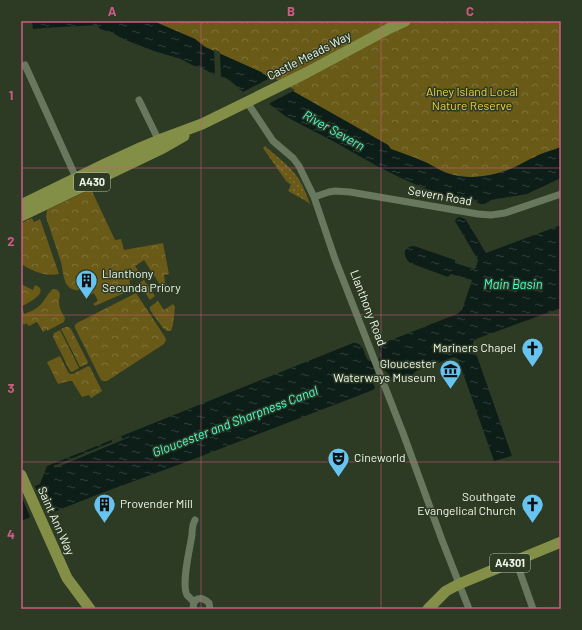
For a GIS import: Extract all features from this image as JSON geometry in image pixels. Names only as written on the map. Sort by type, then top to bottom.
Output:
[{"type":"main road","name":"Castle Meads Way","points":[[248,102],[405,21]]},
{"type":"main road","name":"A430","points":[[21,216],[78,183],[248,102]]},
{"type":"main road","points":[[21,205],[78,183]]},
{"type":"main road","name":"Saint Ann Way","points":[[21,475],[80,609]]},
{"type":"main road","name":"A4301","points":[[428,609],[446,591],[459,584],[561,542]]},
{"type":"main road","name":"Saint Ann Way","points":[[67,578],[90,609]]},
{"type":"main road","points":[[76,589],[86,609]]},
{"type":"street","points":[[25,65],[78,183]]},
{"type":"street","points":[[139,100],[161,144]]},
{"type":"street","name":"Llanthony Road","points":[[248,102],[273,141],[293,158],[299,166],[314,197],[335,259],[385,384],[469,609]]},
{"type":"street","name":"Severn Road","points":[[314,197],[335,191],[350,192],[478,214],[492,215],[505,213],[561,194]]},
{"type":"street","points":[[195,520],[192,530],[184,587],[193,605],[198,599],[204,599],[209,603],[210,609]]},
{"type":"street","points":[[516,561],[533,609]]},
{"type":"green space","name":"Alney Island Local Nature Reserve","points":[[153,21],[561,21],[561,147],[541,154],[503,172],[476,177],[450,174],[421,160],[390,149],[388,145],[261,72],[205,47],[195,39]]},
{"type":"green space","points":[[265,146],[297,176],[303,186],[310,204],[288,191],[291,185],[286,181],[263,148]]},
{"type":"green space","points":[[91,189],[115,240],[121,239],[124,250],[163,243],[169,274],[164,275],[166,289],[164,291],[144,260],[135,266],[141,275],[129,281],[131,290],[95,306],[93,304],[98,301],[94,293],[88,296],[86,293],[92,290],[90,287],[81,290],[69,288],[64,278],[61,262],[46,217],[47,210]]},
{"type":"green space","points":[[32,218],[34,222],[40,219],[59,274],[49,275],[39,273],[21,264],[21,223]]},
{"type":"green space","points":[[144,280],[155,296],[150,300],[139,283]]},
{"type":"green space","points":[[21,284],[33,290],[35,285],[41,290],[37,297],[22,306],[24,314],[39,306],[50,291],[56,289],[60,293],[59,304],[65,318],[64,322],[43,332],[37,322],[29,326],[26,323],[24,325],[21,320]]},
{"type":"green space","points":[[136,293],[166,340],[164,344],[107,381],[103,381],[101,380],[75,328],[75,325]]},
{"type":"green space","points":[[158,301],[164,310],[173,304],[175,307],[171,331],[167,331],[163,328],[150,310],[150,307]]},
{"type":"green space","points":[[66,327],[71,329],[88,362],[87,364],[80,367],[61,329]]},
{"type":"green space","points":[[60,330],[79,368],[72,372],[70,371],[53,337],[54,333]]},
{"type":"green space","points":[[60,356],[70,374],[73,374],[88,366],[90,367],[102,391],[91,398],[89,395],[82,397],[72,381],[58,384],[47,362]]},
{"type":"water","name":"River Severn","points":[[32,21],[153,21],[195,39],[205,47],[261,72],[388,145],[391,149],[421,160],[447,173],[467,177],[495,174],[512,169],[541,154],[561,147],[561,178],[527,194],[491,200],[485,204],[480,204],[471,200],[457,200],[424,188],[377,166],[285,116],[271,105],[242,91],[226,78],[213,74],[181,59],[154,51],[123,39],[113,33],[100,29],[97,25],[33,29]]},
{"type":"water","points":[[458,217],[466,220],[486,253],[561,225],[561,308],[476,339],[473,342],[512,456],[494,461],[458,359],[454,357],[416,371],[412,375],[396,382],[384,370],[373,374],[371,378],[375,388],[373,390],[51,513],[49,509],[21,521],[21,492],[40,484],[47,466],[353,343],[357,343],[363,348],[369,361],[377,360],[381,355],[379,348],[381,344],[457,314],[462,310],[472,280],[451,274],[448,277],[410,263],[407,260],[405,252],[410,246],[414,246],[455,260],[455,263],[474,269],[476,268],[478,260],[455,221]]},
{"type":"pier","points":[[214,49],[220,52],[221,79],[215,76]]},
{"type":"pier","points":[[272,77],[295,90],[270,103],[268,106],[241,93]]},
{"type":"pier","points":[[121,436],[123,439],[129,436],[130,437],[55,468],[54,466],[112,442],[112,440]]},
{"type":"pier","points":[[34,484],[47,512],[31,519],[21,495],[21,490]]},
{"type":"place","name":"Llanthony Secunda Priory","points":[[87,300]]},
{"type":"place","name":"Mariners Chapel","points":[[532,368]]},
{"type":"place","name":"Gloucester Waterways Museum","points":[[451,390]]},
{"type":"place","name":"Cineworld","points":[[338,478]]},
{"type":"place","name":"Provender Mill","points":[[105,524]]},
{"type":"place","name":"Southgate Evangelical Church","points":[[532,524]]},
{"type":"water label","name":"Main Basin","points":[[513,284]]},
{"type":"water label","name":"Gloucester and Sharpness Canal","points":[[235,421]]}]
